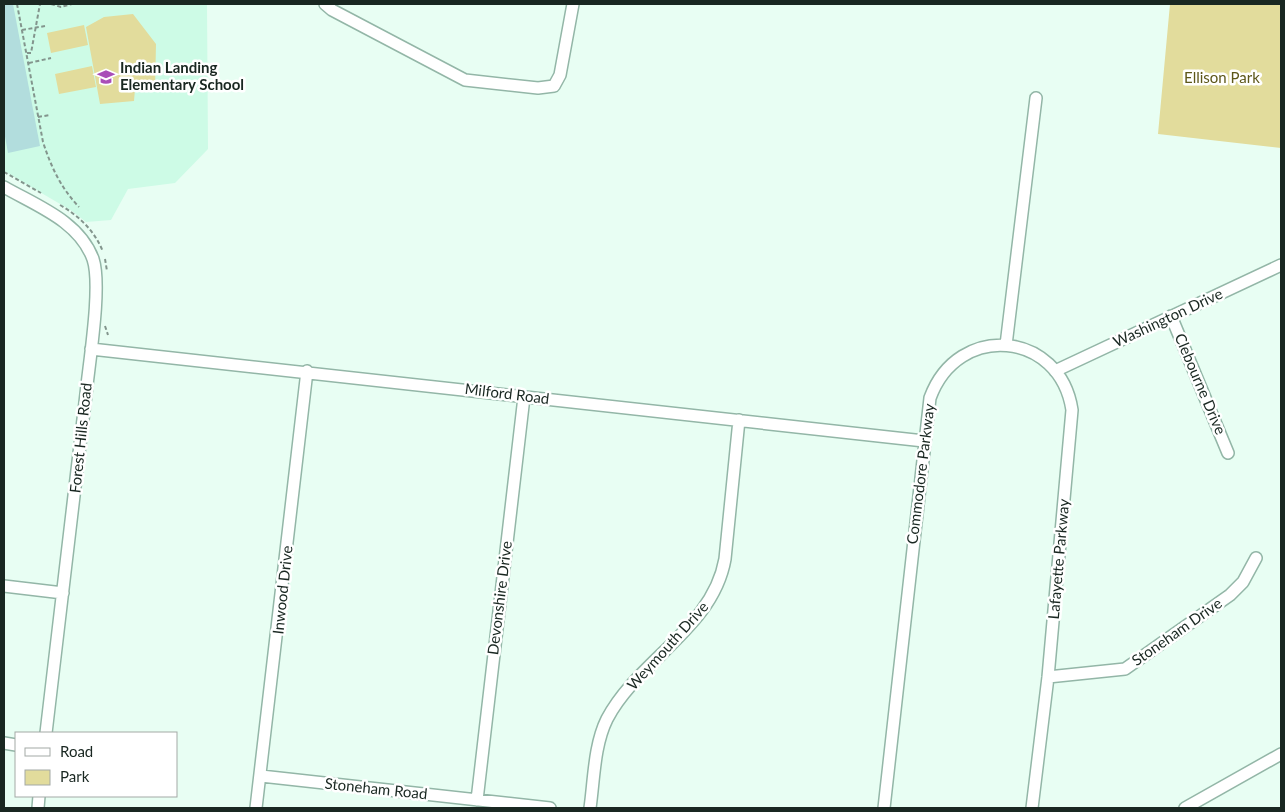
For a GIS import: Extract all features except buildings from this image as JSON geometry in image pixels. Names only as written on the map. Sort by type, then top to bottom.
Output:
[{"type":"street","points":[[325,4],[332,10],[465,80],[538,88],[554,86],[560,75],[572,4]]},
{"type":"street","points":[[1006,345],[1036,98]]},
{"type":"street","name":"Forest Hills Road","points":[[4,187],[73,228],[84,241],[93,260],[96,284],[91,349],[46,732]]},
{"type":"street","name":"Washington Drive","points":[[1055,371],[1281,265]]},
{"type":"street","name":"Clebourne Drive","points":[[1171,316],[1228,452]]},
{"type":"street","name":"Lafayette Parkway","points":[[1006,345],[1029,351],[1055,371],[1069,394],[1072,420],[1048,678],[1032,808]]},
{"type":"street","name":"Commodore Parkway","points":[[884,808],[930,398],[946,367],[967,352],[981,347],[1006,345]]},
{"type":"street","name":"Milford Road","points":[[91,349],[307,371],[924,441]]},
{"type":"street","name":"Inwood Drive","points":[[256,808],[307,371]]},
{"type":"street","name":"Devonshire Drive","points":[[477,800],[524,396]]},
{"type":"street","name":"Weymouth Drive","points":[[590,808],[600,742],[608,718],[634,683],[701,611],[720,581],[725,559],[740,420]]},
{"type":"street","name":"Stoneham Drive","points":[[1048,678],[1125,669],[1230,595],[1243,582],[1256,558]]},
{"type":"street","points":[[4,586],[63,593]]},
{"type":"street","points":[[1185,808],[1281,754]]},
{"type":"street","name":"Stoneham Road","points":[[261,776],[550,808]]},
{"type":"path","points":[[17,4],[48,161],[58,180],[79,207]]},
{"type":"path","points":[[27,53],[31,53],[40,4]]},
{"type":"path","points":[[51,4],[61,7],[72,4]]},
{"type":"path","points":[[22,30],[45,26]]},
{"type":"path","points":[[29,62],[51,58]]},
{"type":"path","points":[[38,117],[50,115]]},
{"type":"path","points":[[4,147],[4,172]]},
{"type":"shaded area","name":"Indian Landing Elementary School","points":[[4,4],[207,4],[208,149],[175,183],[128,189],[111,220],[86,222],[72,211],[4,171]]},
{"type":"green space","name":"Ellison Park","points":[[1170,4],[1281,4],[1281,148],[1158,134]]},
{"type":"green space","points":[[133,14],[156,44],[155,90],[135,89],[134,101],[100,104],[86,27],[104,17]]},
{"type":"green space","points":[[84,25],[88,45],[51,53],[47,33]]},
{"type":"green space","points":[[92,66],[96,87],[59,94],[55,74]]},
{"type":"place","name":"Indian Landing Elementary School","points":[[106,77]]}]
